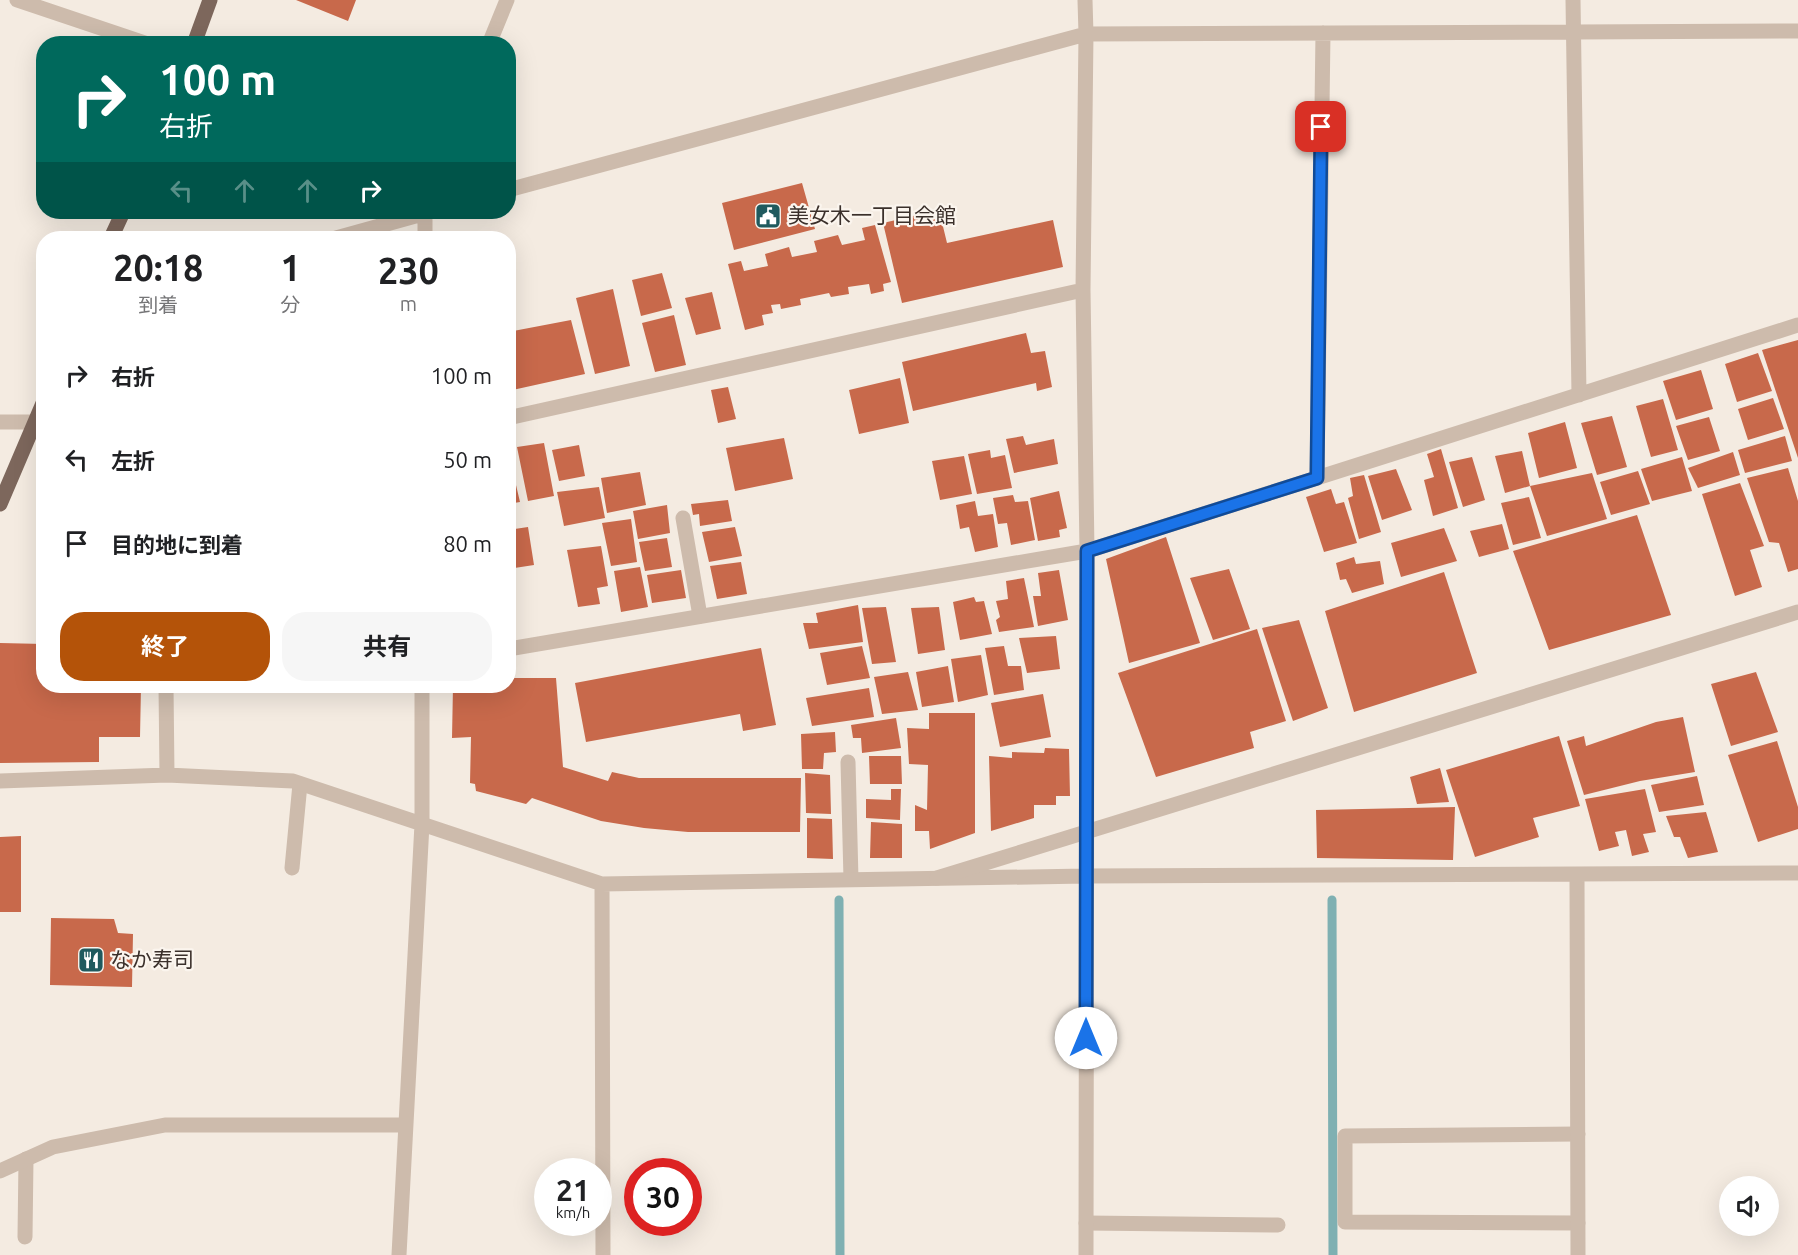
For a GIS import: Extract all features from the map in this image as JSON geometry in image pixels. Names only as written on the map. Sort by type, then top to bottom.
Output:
[{"type":"main road","points":[[197,36],[210,0]]},
{"type":"main road","points":[[0,504],[35,422]]},
{"type":"street","points":[[17,0],[124,36]]},
{"type":"street","points":[[492,36],[507,0]]},
{"type":"street","points":[[1085,0],[1083,290],[1087,551],[1086,1255]]},
{"type":"street","points":[[1573,0],[1579,395]]},
{"type":"street","points":[[516,188],[1086,34],[1798,31]]},
{"type":"street","points":[[1317,478],[1323,33]]},
{"type":"street","points":[[360,231],[402,219]]},
{"type":"street","points":[[516,416],[1083,290]]},
{"type":"street","points":[[516,648],[1087,551],[1798,325]]},
{"type":"street","points":[[0,422],[35,422]]},
{"type":"street","points":[[683,518],[700,616]]},
{"type":"street","points":[[937,878],[1798,612]]},
{"type":"street","points":[[166,693],[167,776]]},
{"type":"street","points":[[399,1255],[422,824],[422,693]]},
{"type":"street","points":[[848,762],[851,879]]},
{"type":"street","points":[[0,781],[167,776],[293,782],[602,884],[1086,876],[1798,873]]},
{"type":"street","points":[[292,868],[300,784]]},
{"type":"street","points":[[1577,875],[1578,1255]]},
{"type":"street","points":[[602,884],[603,1255]]},
{"type":"street","points":[[0,1171],[53,1147],[165,1125],[406,1125]]},
{"type":"street","points":[[1578,1134],[1345,1136],[1345,1222],[1578,1223]]},
{"type":"street","points":[[25,1237],[26,1159]]},
{"type":"street","points":[[1086,1223],[1278,1225]]},
{"type":"building","points":[[296,0],[356,0],[348,21]]},
{"type":"building","name":"美女木一丁目会館","points":[[802,183],[815,229],[734,250],[722,203]]},
{"type":"building","points":[[939,210],[947,243],[1053,220],[1063,267],[902,303],[883,223]]},
{"type":"building","points":[[875,225],[891,282],[883,284],[884,291],[871,294],[869,284],[848,287],[849,294],[831,297],[829,293],[800,299],[801,305],[781,309],[780,304],[771,305],[773,313],[762,315],[764,325],[745,330],[728,264],[741,261],[744,271],[768,266],[765,254],[789,247],[792,257],[817,252],[814,241],[838,235],[842,245],[865,240],[862,228]]},
{"type":"building","points":[[662,273],[672,308],[641,316],[632,280]]},
{"type":"building","points":[[613,289],[630,366],[595,374],[576,298]]},
{"type":"building","points":[[712,292],[721,329],[696,335],[685,298]]},
{"type":"building","points":[[674,315],[686,365],[655,372],[642,323]]},
{"type":"building","points":[[571,320],[585,374],[516,389],[516,330]]},
{"type":"building","points":[[1026,333],[1031,353],[1045,351],[1052,387],[1037,391],[1036,383],[913,411],[902,362]]},
{"type":"building","points":[[1798,340],[1798,458],[1762,350]]},
{"type":"building","points":[[1758,353],[1772,391],[1737,402],[1725,364]]},
{"type":"building","points":[[1701,370],[1713,409],[1676,420],[1663,381]]},
{"type":"building","points":[[900,378],[909,423],[859,434],[849,390]]},
{"type":"building","points":[[728,387],[736,419],[718,423],[711,390]]},
{"type":"building","points":[[1773,398],[1784,429],[1748,440],[1738,409]]},
{"type":"building","points":[[1663,399],[1678,450],[1651,457],[1636,406]]},
{"type":"building","points":[[1612,416],[1627,467],[1597,475],[1581,423]]},
{"type":"building","points":[[1709,417],[1720,451],[1688,460],[1676,426]]},
{"type":"building","points":[[1565,422],[1577,468],[1539,478],[1528,433]]},
{"type":"building","points":[[1023,436],[1026,445],[1054,439],[1058,464],[1014,473],[1006,439]]},
{"type":"building","points":[[1785,436],[1792,461],[1745,473],[1738,450]]},
{"type":"building","points":[[784,438],[793,479],[735,491],[726,448]]},
{"type":"building","points":[[544,443],[554,496],[528,501],[517,447]]},
{"type":"building","points":[[579,445],[585,476],[559,481],[552,450]]},
{"type":"building","points":[[1441,449],[1458,508],[1433,516],[1424,480],[1434,477],[1427,454]]},
{"type":"building","points":[[990,450],[991,458],[1005,455],[1012,488],[977,494],[968,454]]},
{"type":"building","points":[[1522,451],[1530,486],[1505,493],[1495,456]]},
{"type":"building","points":[[1733,452],[1740,475],[1698,488],[1688,468]]},
{"type":"building","points":[[964,456],[972,494],[940,500],[932,461]]},
{"type":"building","points":[[1472,457],[1485,500],[1463,507],[1449,462]]},
{"type":"building","points":[[1682,457],[1692,491],[1652,501],[1641,469]]},
{"type":"building","points":[[1788,468],[1798,501],[1798,569],[1788,572],[1779,543],[1769,542],[1747,478]]},
{"type":"building","points":[[1396,469],[1412,510],[1382,520],[1368,476]]},
{"type":"building","points":[[1638,471],[1650,504],[1611,515],[1600,482]]},
{"type":"building","points":[[640,472],[646,505],[607,513],[601,478]]},
{"type":"building","points":[[1592,473],[1607,519],[1547,536],[1530,486]]},
{"type":"building","points":[[1364,475],[1381,532],[1359,539],[1348,498],[1353,496],[1350,478]]},
{"type":"building","points":[[1740,483],[1764,546],[1750,550],[1762,587],[1735,596],[1702,494]]},
{"type":"building","points":[[516,485],[520,502],[516,503]]},
{"type":"building","points":[[599,487],[605,518],[564,526],[557,492]]},
{"type":"building","points":[[1331,489],[1336,504],[1344,502],[1357,543],[1324,552],[1306,497]]},
{"type":"building","points":[[1059,491],[1067,528],[1059,530],[1060,537],[1038,541],[1030,498]]},
{"type":"building","points":[[1013,495],[1015,502],[1028,501],[1035,540],[1011,545],[1007,523],[998,524],[993,498]]},
{"type":"building","points":[[1529,497],[1541,538],[1513,545],[1501,503]]},
{"type":"building","points":[[728,500],[732,521],[700,526],[699,514],[693,515],[691,504]]},
{"type":"building","points":[[975,501],[978,516],[993,514],[998,547],[975,552],[969,527],[960,529],[956,505]]},
{"type":"building","points":[[667,505],[670,533],[638,539],[633,511]]},
{"type":"building","points":[[1637,515],[1671,615],[1549,650],[1513,551]]},
{"type":"building","points":[[631,519],[637,562],[611,566],[602,523]]},
{"type":"building","points":[[1502,524],[1509,549],[1479,557],[1470,531]]},
{"type":"building","points":[[528,527],[534,565],[516,568],[516,529]]},
{"type":"building","points":[[735,527],[742,556],[709,562],[702,532]]},
{"type":"building","points":[[1444,528],[1457,561],[1401,577],[1391,543]]},
{"type":"building","points":[[1166,537],[1200,643],[1129,663],[1106,559]]},
{"type":"building","points":[[667,538],[672,567],[645,571],[639,542]]},
{"type":"building","points":[[601,546],[608,586],[597,588],[600,604],[578,607],[567,550]]},
{"type":"building","points":[[1354,557],[1356,564],[1380,561],[1384,584],[1352,593],[1346,579],[1340,580],[1336,563]]},
{"type":"building","points":[[741,562],[747,594],[717,599],[710,566]]},
{"type":"building","points":[[640,567],[648,607],[621,612],[614,571]]},
{"type":"building","points":[[1229,569],[1250,629],[1213,640],[1190,578]]},
{"type":"building","points":[[681,570],[686,598],[652,603],[647,575]]},
{"type":"building","points":[[1059,570],[1068,620],[1038,626],[1033,596],[1041,596],[1038,573]]},
{"type":"building","points":[[1444,572],[1477,673],[1354,712],[1325,611]]},
{"type":"building","points":[[1024,578],[1034,627],[999,632],[996,620],[1000,617],[996,601],[1008,599],[1006,581]]},
{"type":"building","points":[[974,597],[976,602],[984,601],[992,634],[960,640],[953,602]]},
{"type":"building","points":[[858,605],[863,642],[809,649],[803,623],[818,623],[816,613]]},
{"type":"building","points":[[886,607],[896,662],[872,664],[862,608]]},
{"type":"building","points":[[939,607],[945,650],[918,654],[911,608]]},
{"type":"building","points":[[1299,620],[1328,708],[1293,721],[1262,628]]},
{"type":"building","points":[[1257,629],[1286,721],[1250,732],[1254,748],[1156,777],[1118,673]]},
{"type":"building","points":[[1056,636],[1060,669],[1027,673],[1019,638]]},
{"type":"building","points":[[0,643],[36,644],[36,693],[141,693],[140,737],[99,737],[99,762],[0,763]]},
{"type":"building","points":[[862,646],[870,678],[827,685],[820,653]]},
{"type":"building","points":[[1004,646],[1008,666],[1021,666],[1024,690],[994,695],[985,648]]},
{"type":"building","points":[[761,648],[776,725],[743,731],[740,714],[586,742],[575,683]]},
{"type":"building","points":[[981,655],[988,695],[958,702],[951,659]]},
{"type":"building","points":[[948,666],[954,702],[922,707],[916,672]]},
{"type":"building","points":[[908,672],[918,710],[882,714],[874,677]]},
{"type":"building","points":[[1756,672],[1778,732],[1731,746],[1711,684]]},
{"type":"building","points":[[516,678],[556,678],[563,767],[608,781],[612,772],[639,778],[801,778],[800,832],[688,832],[644,828],[601,821],[532,798],[526,804],[476,791],[475,784],[470,783],[471,737],[452,738],[453,693],[516,693]]},
{"type":"building","points":[[869,688],[874,717],[812,726],[806,698]]},
{"type":"building","points":[[1043,694],[1051,737],[1000,747],[991,703]]},
{"type":"building","points":[[929,713],[975,713],[975,833],[930,849],[929,831],[915,831],[915,805],[927,810],[928,765],[909,764],[907,728],[929,729]]},
{"type":"building","points":[[1683,717],[1695,772],[1640,781],[1584,795],[1567,741],[1584,736],[1586,746],[1656,722]]},
{"type":"building","points":[[896,718],[901,748],[862,753],[861,738],[853,738],[851,725]]},
{"type":"building","points":[[835,732],[836,752],[824,753],[823,769],[802,769],[801,734]]},
{"type":"building","points":[[1559,736],[1580,806],[1533,818],[1539,837],[1475,857],[1446,770]]},
{"type":"building","points":[[1777,741],[1798,807],[1798,829],[1758,842],[1728,755]]},
{"type":"building","points":[[1045,748],[1069,749],[1070,796],[1056,796],[1056,805],[1034,805],[1034,818],[991,831],[989,756],[1012,758],[1012,752],[1044,753]]},
{"type":"building","points":[[869,756],[901,756],[902,784],[870,784]]},
{"type":"building","points":[[1440,768],[1449,802],[1417,804],[1410,777]]},
{"type":"building","points":[[805,773],[830,775],[831,814],[806,813]]},
{"type":"building","points":[[1697,776],[1704,805],[1659,812],[1651,785]]},
{"type":"building","points":[[891,789],[901,789],[900,820],[866,818],[866,799],[891,800]]},
{"type":"building","points":[[1645,789],[1656,832],[1643,834],[1649,852],[1632,856],[1626,830],[1615,832],[1619,846],[1599,851],[1585,799]]},
{"type":"building","points":[[1455,807],[1453,860],[1317,858],[1316,810]]},
{"type":"building","points":[[1706,812],[1718,852],[1688,858],[1680,837],[1674,837],[1666,816]]},
{"type":"building","points":[[807,818],[832,819],[833,859],[807,858]]},
{"type":"building","points":[[871,822],[902,824],[902,858],[870,858]]},
{"type":"building","points":[[21,836],[21,912],[0,912],[0,837]]},
{"type":"building","name":"なか寿司","points":[[51,918],[114,919],[118,933],[133,934],[132,987],[50,985]]},
{"type":"waterway","points":[[839,900],[840,1255]]},
{"type":"waterway","points":[[1332,900],[1333,1255]]},
{"type":"place","name":"美女木一丁目会館","points":[[768,216]]},
{"type":"place","name":"なか寿司","points":[[91,960]]},
{"type":"route","points":[[1086,1038],[1087,551],[1317,478],[1321,127]]}]
